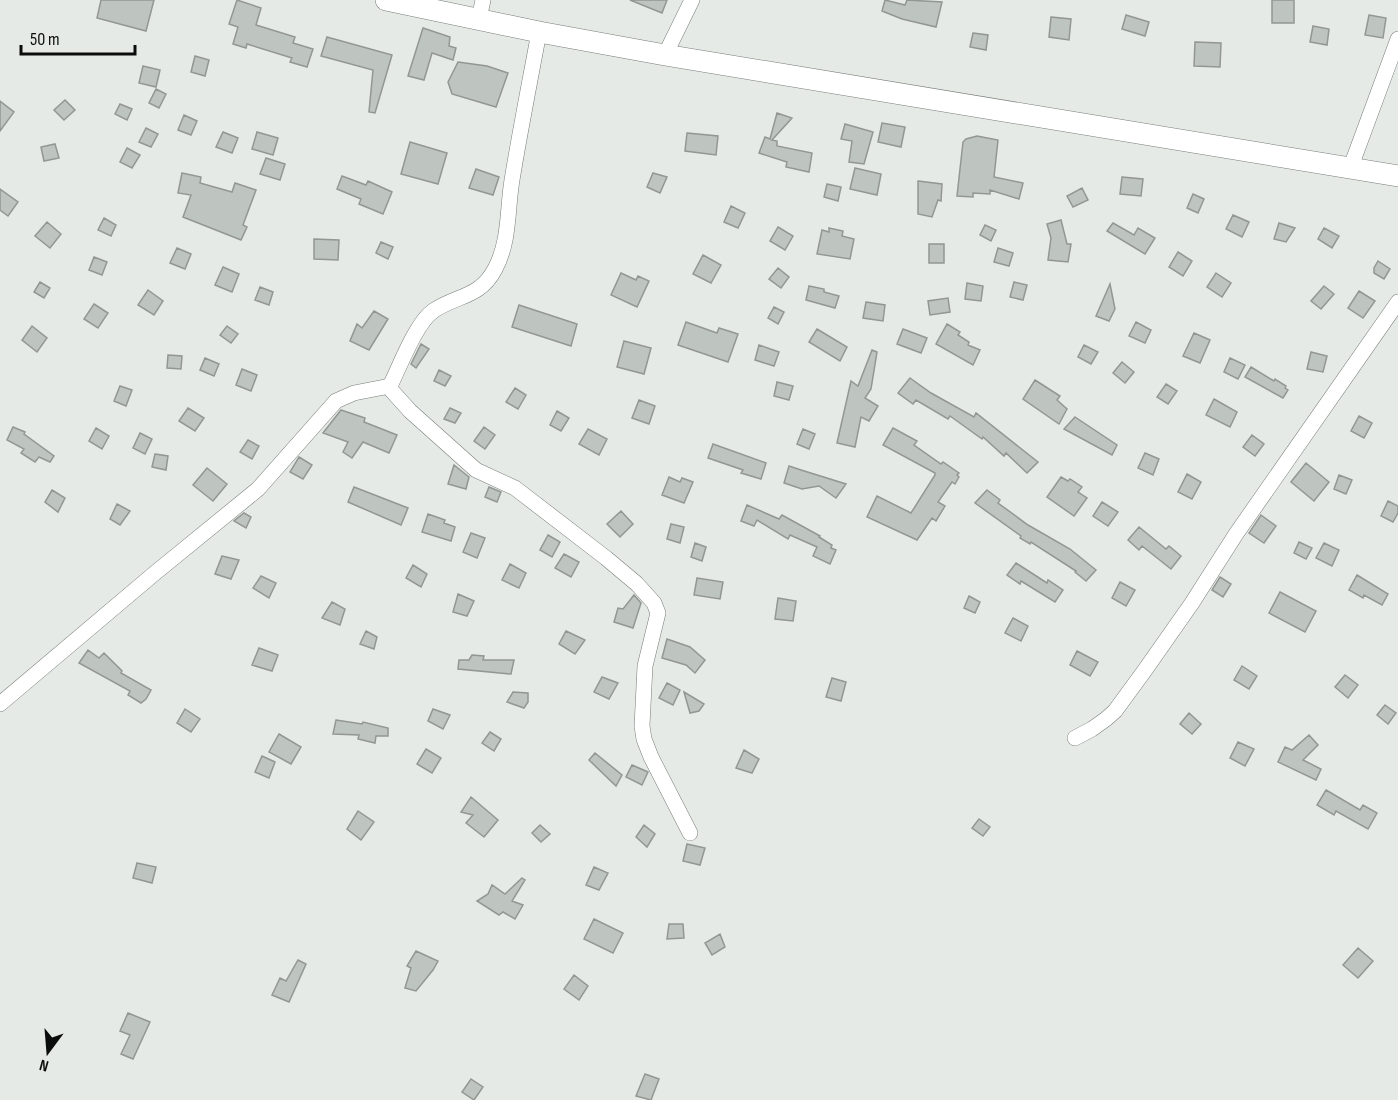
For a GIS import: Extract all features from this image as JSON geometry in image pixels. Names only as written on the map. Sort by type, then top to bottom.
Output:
[{"type":"main road","points":[[386,0],[481,9],[538,32],[1398,176]]},
{"type":"street","points":[[665,55],[692,0]]},
{"type":"street","points":[[390,386],[422,321],[433,311],[467,297],[483,286],[495,269],[504,246],[512,182],[538,32]]},
{"type":"street","points":[[1350,169],[1398,39]]},
{"type":"street","points":[[1075,738],[1106,719],[1133,686],[1398,302]]},
{"type":"street","points":[[0,704],[258,489],[336,401],[354,393],[390,386]]},
{"type":"street","points":[[390,386],[410,411],[476,470],[520,492],[606,558],[637,584],[654,603],[658,613],[645,666],[642,726],[644,740],[690,833]]},
{"type":"building","points":[[101,0],[154,0],[146,31],[97,18]]},
{"type":"building","points":[[237,0],[261,8],[256,25],[295,37],[293,43],[313,49],[307,67],[290,62],[292,58],[247,44],[246,48],[233,44],[238,27],[229,24]]},
{"type":"building","points":[[630,0],[667,0],[662,13]]},
{"type":"building","points":[[885,0],[905,5],[907,0],[942,2],[936,27],[902,19],[882,11]]},
{"type":"building","points":[[1272,0],[1294,0],[1294,23],[1272,23]]},
{"type":"building","points":[[1126,15],[1149,22],[1145,36],[1122,29]]},
{"type":"building","points":[[1369,15],[1386,18],[1383,38],[1365,35]]},
{"type":"building","points":[[1051,17],[1071,19],[1069,40],[1049,37]]},
{"type":"building","points":[[1313,26],[1329,29],[1327,45],[1310,42]]},
{"type":"building","points":[[423,28],[450,37],[449,46],[456,48],[453,60],[432,53],[424,80],[408,76]]},
{"type":"building","points":[[973,33],[988,35],[986,50],[970,47]]},
{"type":"building","points":[[327,37],[392,55],[375,113],[369,112],[373,70],[321,56]]},
{"type":"building","points":[[1195,42],[1221,43],[1220,67],[1194,66]]},
{"type":"building","points":[[195,56],[209,60],[205,76],[191,72]]},
{"type":"building","points":[[458,62],[487,66],[508,73],[496,107],[452,94],[448,82]]},
{"type":"building","points":[[143,66],[160,70],[156,87],[139,83]]},
{"type":"building","points":[[156,89],[166,94],[159,108],[149,103]]},
{"type":"building","points":[[65,100],[75,110],[64,120],[54,110]]},
{"type":"building","points":[[0,101],[14,112],[0,131]]},
{"type":"building","points":[[120,104],[132,109],[127,120],[115,114]]},
{"type":"building","points":[[777,113],[792,118],[772,140],[777,141],[777,146],[812,153],[809,172],[786,167],[787,162],[759,153],[765,137],[770,139]]},
{"type":"building","points":[[184,115],[197,121],[191,135],[178,130]]},
{"type":"building","points":[[882,123],[905,127],[901,147],[878,142]]},
{"type":"building","points":[[845,124],[873,132],[864,164],[849,162],[852,141],[841,139]]},
{"type":"building","points":[[146,128],[158,134],[151,147],[139,142]]},
{"type":"building","points":[[223,132],[238,138],[232,153],[216,147]]},
{"type":"building","points":[[257,132],[278,138],[273,155],[252,149]]},
{"type":"building","points":[[687,133],[718,136],[716,155],[685,151]]},
{"type":"building","points":[[977,136],[998,140],[994,177],[1023,183],[1019,199],[990,190],[990,194],[973,193],[973,197],[957,196],[963,142]]},
{"type":"building","points":[[410,142],[447,153],[438,184],[401,174]]},
{"type":"building","points":[[55,144],[59,158],[44,161],[41,147]]},
{"type":"building","points":[[127,148],[140,155],[132,168],[120,162]]},
{"type":"building","points":[[266,158],[285,164],[280,180],[260,174]]},
{"type":"building","points":[[855,168],[881,174],[877,195],[850,189]]},
{"type":"building","points":[[476,169],[499,177],[493,195],[469,188]]},
{"type":"building","points":[[182,173],[201,177],[200,183],[232,192],[235,183],[256,190],[243,225],[247,227],[241,240],[183,217],[191,195],[178,193]]},
{"type":"building","points":[[653,173],[667,177],[660,193],[647,187]]},
{"type":"building","points":[[342,176],[366,185],[368,181],[392,192],[383,214],[359,204],[361,199],[337,189]]},
{"type":"building","points":[[1122,177],[1143,179],[1141,196],[1120,194]]},
{"type":"building","points":[[918,181],[942,184],[941,201],[938,200],[932,217],[918,214]]},
{"type":"building","points":[[827,184],[841,187],[838,201],[824,197]]},
{"type":"building","points":[[1082,188],[1088,200],[1073,207],[1067,196]]},
{"type":"building","points":[[0,189],[18,202],[8,216],[0,210]]},
{"type":"building","points":[[1193,194],[1204,199],[1198,213],[1187,208]]},
{"type":"building","points":[[731,206],[745,213],[738,228],[724,222]]},
{"type":"building","points":[[1233,215],[1249,222],[1242,237],[1226,229]]},
{"type":"building","points":[[104,218],[116,225],[111,236],[98,230]]},
{"type":"building","points":[[1061,220],[1067,244],[1071,244],[1068,262],[1048,260],[1051,238],[1047,224]]},
{"type":"building","points":[[47,222],[61,234],[50,248],[35,236]]},
{"type":"building","points":[[1113,223],[1134,235],[1138,228],[1155,238],[1145,254],[1107,231]]},
{"type":"building","points":[[1279,223],[1295,228],[1286,242],[1274,239]]},
{"type":"building","points":[[985,225],[996,230],[991,241],[980,235]]},
{"type":"building","points":[[778,227],[793,236],[785,250],[770,241]]},
{"type":"building","points":[[829,228],[843,231],[842,236],[854,239],[850,259],[817,254],[822,230],[829,232]]},
{"type":"building","points":[[1324,228],[1339,236],[1332,248],[1318,239]]},
{"type":"building","points":[[314,239],[339,240],[338,260],[314,259]]},
{"type":"building","points":[[381,242],[393,247],[388,259],[376,253]]},
{"type":"building","points":[[929,244],[944,244],[944,263],[929,263]]},
{"type":"building","points":[[177,248],[191,254],[185,269],[170,263]]},
{"type":"building","points":[[998,248],[1013,253],[1009,266],[994,262]]},
{"type":"building","points":[[1178,252],[1192,261],[1183,276],[1169,267]]},
{"type":"building","points":[[703,255],[721,265],[711,283],[693,274]]},
{"type":"building","points":[[94,257],[107,262],[102,275],[89,270]]},
{"type":"building","points":[[1378,261],[1390,269],[1384,279],[1374,273]]},
{"type":"building","points":[[223,267],[239,274],[232,292],[215,285]]},
{"type":"building","points":[[778,268],[789,277],[781,288],[769,279]]},
{"type":"building","points":[[621,273],[636,280],[638,276],[649,281],[637,307],[611,295]]},
{"type":"building","points":[[1216,273],[1231,283],[1222,297],[1207,287]]},
{"type":"building","points":[[40,282],[50,288],[44,298],[34,292]]},
{"type":"building","points":[[1014,282],[1027,285],[1023,300],[1010,297]]},
{"type":"building","points":[[967,283],[983,286],[981,301],[965,299]]},
{"type":"building","points":[[1110,284],[1115,309],[1109,321],[1096,316]]},
{"type":"building","points":[[809,286],[824,289],[824,292],[839,296],[835,308],[806,300]]},
{"type":"building","points":[[1324,286],[1334,294],[1321,309],[1311,301]]},
{"type":"building","points":[[260,287],[273,292],[269,305],[255,300]]},
{"type":"building","points":[[148,290],[163,301],[154,315],[138,305]]},
{"type":"building","points":[[1359,291],[1375,301],[1363,318],[1348,308]]},
{"type":"building","points":[[948,298],[950,312],[930,315],[928,301]]},
{"type":"building","points":[[866,302],[885,305],[883,321],[863,318]]},
{"type":"building","points":[[94,304],[108,313],[98,328],[84,319]]},
{"type":"building","points":[[519,305],[577,324],[571,346],[512,327]]},
{"type":"building","points":[[774,307],[784,312],[778,324],[768,318]]},
{"type":"building","points":[[374,311],[388,319],[369,350],[350,341],[357,324],[362,328]]},
{"type":"building","points":[[686,322],[717,333],[719,328],[738,334],[728,362],[678,345]]},
{"type":"building","points":[[1136,322],[1151,330],[1145,343],[1129,336]]},
{"type":"building","points":[[947,324],[960,332],[958,335],[969,342],[968,345],[980,350],[973,365],[936,344]]},
{"type":"building","points":[[32,326],[47,338],[37,352],[22,340]]},
{"type":"building","points":[[227,326],[238,334],[231,343],[220,335]]},
{"type":"building","points":[[817,329],[847,347],[840,361],[809,342]]},
{"type":"building","points":[[903,329],[927,338],[921,353],[897,344]]},
{"type":"building","points":[[1194,333],[1210,340],[1200,363],[1183,356]]},
{"type":"building","points":[[624,341],[651,348],[644,374],[617,367]]},
{"type":"building","points":[[421,344],[429,349],[416,368],[411,364]]},
{"type":"building","points":[[759,345],[779,352],[774,366],[755,360]]},
{"type":"building","points":[[1084,345],[1098,352],[1091,364],[1078,357]]},
{"type":"building","points":[[872,350],[877,352],[871,389],[865,398],[878,406],[869,421],[861,417],[855,447],[837,443],[851,381],[858,386]]},
{"type":"building","points":[[1311,352],[1327,356],[1323,372],[1307,369]]},
{"type":"building","points":[[168,355],[182,356],[181,369],[167,368]]},
{"type":"building","points":[[205,358],[219,364],[214,376],[200,370]]},
{"type":"building","points":[[1230,358],[1245,365],[1238,379],[1224,372]]},
{"type":"building","points":[[1122,362],[1134,372],[1125,383],[1113,373]]},
{"type":"building","points":[[1251,367],[1286,386],[1288,390],[1283,398],[1245,377]]},
{"type":"building","points":[[242,369],[257,375],[251,391],[236,385]]},
{"type":"building","points":[[439,370],[451,376],[445,386],[434,381]]},
{"type":"building","points":[[910,378],[931,393],[974,417],[976,413],[1038,462],[1027,473],[1006,453],[1004,456],[983,437],[982,439],[950,416],[948,419],[916,400],[913,404],[898,393]]},
{"type":"building","points":[[1035,380],[1060,396],[1057,400],[1067,409],[1059,424],[1023,399]]},
{"type":"building","points":[[777,382],[793,386],[789,400],[774,396]]},
{"type":"building","points":[[1166,384],[1177,391],[1168,404],[1157,397]]},
{"type":"building","points":[[120,386],[132,390],[126,406],[114,401]]},
{"type":"building","points":[[515,388],[526,395],[518,409],[506,402]]},
{"type":"building","points":[[1214,399],[1237,412],[1230,427],[1206,415]]},
{"type":"building","points":[[639,400],[655,406],[649,424],[632,418]]},
{"type":"building","points":[[188,408],[204,418],[195,431],[179,421]]},
{"type":"building","points":[[450,408],[461,413],[455,423],[444,419]]},
{"type":"building","points":[[341,410],[365,418],[364,422],[397,435],[389,453],[363,442],[352,458],[343,452],[348,442],[323,433]]},
{"type":"building","points":[[557,411],[569,418],[561,431],[550,425]]},
{"type":"building","points":[[1359,416],[1372,423],[1364,438],[1351,431]]},
{"type":"building","points":[[1075,417],[1117,445],[1112,455],[1064,429]]},
{"type":"building","points":[[13,427],[25,432],[24,434],[54,456],[50,462],[39,457],[35,462],[21,453],[24,449],[7,440]]},
{"type":"building","points":[[484,427],[495,435],[485,449],[474,441]]},
{"type":"building","points":[[96,428],[109,436],[102,449],[89,441]]},
{"type":"building","points":[[893,428],[917,441],[914,445],[941,464],[943,462],[959,473],[955,484],[952,482],[938,502],[945,506],[936,521],[932,518],[917,540],[867,517],[877,496],[911,513],[935,475],[883,445]]},
{"type":"building","points":[[588,429],[607,439],[599,455],[579,444]]},
{"type":"building","points":[[803,429],[815,434],[809,449],[797,444]]},
{"type":"building","points":[[140,433],[152,439],[145,454],[133,448]]},
{"type":"building","points":[[1252,435],[1264,444],[1255,456],[1243,447]]},
{"type":"building","points":[[248,440],[259,446],[252,459],[240,452]]},
{"type":"building","points":[[713,444],[766,463],[761,479],[708,458]]},
{"type":"building","points":[[1145,453],[1159,459],[1153,475],[1138,468]]},
{"type":"building","points":[[155,454],[168,456],[166,470],[152,467]]},
{"type":"building","points":[[299,457],[312,465],[303,479],[290,472]]},
{"type":"building","points":[[1306,463],[1329,482],[1314,501],[1291,482]]},
{"type":"building","points":[[454,465],[469,477],[466,489],[448,484]]},
{"type":"building","points":[[789,466],[846,484],[836,498],[819,486],[802,489],[784,483]]},
{"type":"building","points":[[207,468],[227,484],[213,501],[193,485]]},
{"type":"building","points":[[1187,474],[1201,482],[1192,499],[1178,492]]},
{"type":"building","points":[[1339,475],[1352,480],[1346,494],[1334,489]]},
{"type":"building","points":[[669,477],[680,482],[682,478],[693,482],[684,503],[662,495]]},
{"type":"building","points":[[1061,477],[1068,481],[1070,479],[1082,487],[1078,492],[1087,498],[1074,516],[1047,497]]},
{"type":"building","points":[[354,487],[408,508],[401,525],[348,502]]},
{"type":"building","points":[[489,487],[501,492],[497,502],[485,497]]},
{"type":"building","points":[[52,490],[65,498],[58,512],[45,502]]},
{"type":"building","points":[[987,490],[1000,500],[998,503],[1028,525],[1070,549],[1096,570],[1086,581],[1076,571],[1031,542],[1030,544],[1020,538],[1021,536],[975,503]]},
{"type":"building","points":[[1388,501],[1398,506],[1398,513],[1393,522],[1381,516]]},
{"type":"building","points":[[1102,502],[1118,512],[1108,526],[1093,516]]},
{"type":"building","points":[[117,504],[130,511],[120,525],[110,519]]},
{"type":"building","points":[[747,505],[779,519],[782,515],[820,536],[836,550],[830,564],[813,556],[817,547],[790,535],[788,539],[757,520],[754,526],[741,521]]},
{"type":"building","points":[[621,511],[633,524],[620,537],[607,524]]},
{"type":"building","points":[[244,513],[251,517],[246,528],[234,521]]},
{"type":"building","points":[[428,514],[445,520],[444,523],[455,527],[451,541],[422,532]]},
{"type":"building","points":[[1261,515],[1276,526],[1264,543],[1249,533]]},
{"type":"building","points":[[671,524],[684,527],[680,543],[667,539]]},
{"type":"building","points":[[1139,527],[1166,549],[1169,546],[1181,556],[1171,569],[1142,546],[1139,550],[1128,540]]},
{"type":"building","points":[[471,533],[485,538],[477,558],[463,552]]},
{"type":"building","points":[[548,535],[560,542],[552,557],[540,550]]},
{"type":"building","points":[[1299,542],[1312,548],[1306,559],[1294,553]]},
{"type":"building","points":[[695,543],[706,547],[702,561],[691,557]]},
{"type":"building","points":[[1324,543],[1339,550],[1332,566],[1316,558]]},
{"type":"building","points":[[564,554],[579,562],[571,577],[555,568]]},
{"type":"building","points":[[222,556],[239,560],[231,579],[215,574]]},
{"type":"building","points":[[1016,563],[1047,583],[1048,580],[1063,590],[1055,602],[1007,575]]},
{"type":"building","points":[[510,564],[526,573],[519,588],[502,580]]},
{"type":"building","points":[[413,565],[427,574],[421,587],[406,578]]},
{"type":"building","points":[[1357,575],[1388,594],[1382,605],[1349,590]]},
{"type":"building","points":[[261,576],[276,583],[269,598],[253,588]]},
{"type":"building","points":[[1220,577],[1231,584],[1223,597],[1212,590]]},
{"type":"building","points":[[697,578],[723,582],[720,599],[694,595]]},
{"type":"building","points":[[1120,582],[1135,590],[1126,606],[1112,598]]},
{"type":"building","points":[[1280,592],[1316,611],[1305,632],[1269,613]]},
{"type":"building","points":[[458,594],[474,601],[467,616],[453,612]]},
{"type":"building","points":[[634,595],[641,603],[633,628],[614,622],[618,608],[623,609]]},
{"type":"building","points":[[969,596],[980,602],[975,613],[964,608]]},
{"type":"building","points":[[778,598],[796,601],[793,621],[775,619]]},
{"type":"building","points":[[332,602],[345,609],[340,625],[322,618]]},
{"type":"building","points":[[1013,618],[1028,626],[1021,641],[1005,633]]},
{"type":"building","points":[[366,631],[377,637],[374,649],[360,644]]},
{"type":"building","points":[[566,631],[585,640],[575,654],[559,644]]},
{"type":"building","points":[[667,639],[690,647],[705,660],[695,673],[686,665],[662,658]]},
{"type":"building","points":[[259,648],[278,655],[272,671],[252,665]]},
{"type":"building","points":[[88,650],[99,658],[104,653],[122,671],[121,673],[151,690],[146,699],[141,703],[128,695],[130,691],[79,663]]},
{"type":"building","points":[[1077,651],[1098,662],[1090,676],[1070,665]]},
{"type":"building","points":[[472,655],[484,656],[483,660],[514,660],[511,674],[458,669],[459,660],[469,660]]},
{"type":"building","points":[[1242,666],[1257,676],[1249,689],[1234,680]]},
{"type":"building","points":[[1345,675],[1358,685],[1348,698],[1335,687]]},
{"type":"building","points":[[602,677],[618,683],[609,699],[594,692]]},
{"type":"building","points":[[832,678],[846,682],[841,701],[826,697]]},
{"type":"building","points":[[667,683],[680,690],[673,705],[659,698]]},
{"type":"building","points":[[513,692],[528,693],[528,702],[524,708],[507,702]]},
{"type":"building","points":[[684,692],[704,704],[699,711],[690,713]]},
{"type":"building","points":[[1385,705],[1396,713],[1388,724],[1377,715]]},
{"type":"building","points":[[185,709],[200,719],[191,732],[177,723]]},
{"type":"building","points":[[433,709],[450,715],[443,729],[428,721]]},
{"type":"building","points":[[1189,713],[1201,724],[1192,734],[1180,724]]},
{"type":"building","points":[[336,720],[362,724],[363,722],[388,728],[388,736],[376,736],[375,743],[358,739],[359,735],[333,734]]},
{"type":"building","points":[[490,732],[501,739],[494,751],[482,743]]},
{"type":"building","points":[[279,734],[301,747],[291,764],[269,752]]},
{"type":"building","points":[[1309,735],[1318,745],[1303,760],[1321,769],[1316,780],[1278,762],[1285,747],[1292,750]]},
{"type":"building","points":[[1238,742],[1254,749],[1245,766],[1230,758]]},
{"type":"building","points":[[426,749],[441,758],[432,773],[417,764]]},
{"type":"building","points":[[744,750],[759,759],[752,773],[736,768]]},
{"type":"building","points":[[595,753],[622,775],[616,786],[589,760]]},
{"type":"building","points":[[262,756],[275,762],[269,778],[255,772]]},
{"type":"building","points":[[632,765],[648,772],[642,785],[626,777]]},
{"type":"building","points":[[1326,790],[1360,810],[1363,805],[1377,813],[1368,829],[1336,811],[1334,815],[1317,805]]},
{"type":"building","points":[[471,797],[498,820],[484,837],[466,823],[473,815],[461,812]]},
{"type":"building","points":[[358,811],[374,822],[361,840],[347,829]]},
{"type":"building","points":[[979,819],[990,827],[983,836],[972,828]]},
{"type":"building","points":[[540,825],[550,834],[541,842],[532,833]]},
{"type":"building","points":[[644,825],[655,834],[647,847],[636,837]]},
{"type":"building","points":[[687,844],[705,848],[700,865],[683,861]]},
{"type":"building","points":[[137,863],[156,867],[152,883],[133,878]]},
{"type":"building","points":[[594,867],[608,873],[599,890],[586,885]]},
{"type":"building","points":[[522,878],[525,880],[512,901],[523,905],[515,919],[503,912],[499,915],[477,901],[488,894],[492,885],[505,894]]},
{"type":"building","points":[[594,919],[623,933],[613,953],[584,939]]},
{"type":"building","points":[[669,924],[683,924],[684,938],[667,939]]},
{"type":"building","points":[[720,934],[725,947],[712,955],[705,943]]},
{"type":"building","points":[[1358,948],[1373,961],[1358,978],[1343,965]]},
{"type":"building","points":[[416,951],[438,961],[416,991],[405,988],[411,968],[407,966]]},
{"type":"building","points":[[298,960],[306,964],[289,1002],[272,995],[280,978],[286,981]]},
{"type":"building","points":[[574,975],[588,986],[579,1000],[564,989]]},
{"type":"building","points":[[128,1013],[150,1022],[133,1059],[121,1054],[130,1035],[120,1031]]},
{"type":"building","points":[[645,1074],[659,1079],[651,1100],[636,1096]]},
{"type":"building","points":[[471,1079],[483,1087],[474,1100],[462,1092]]}]
